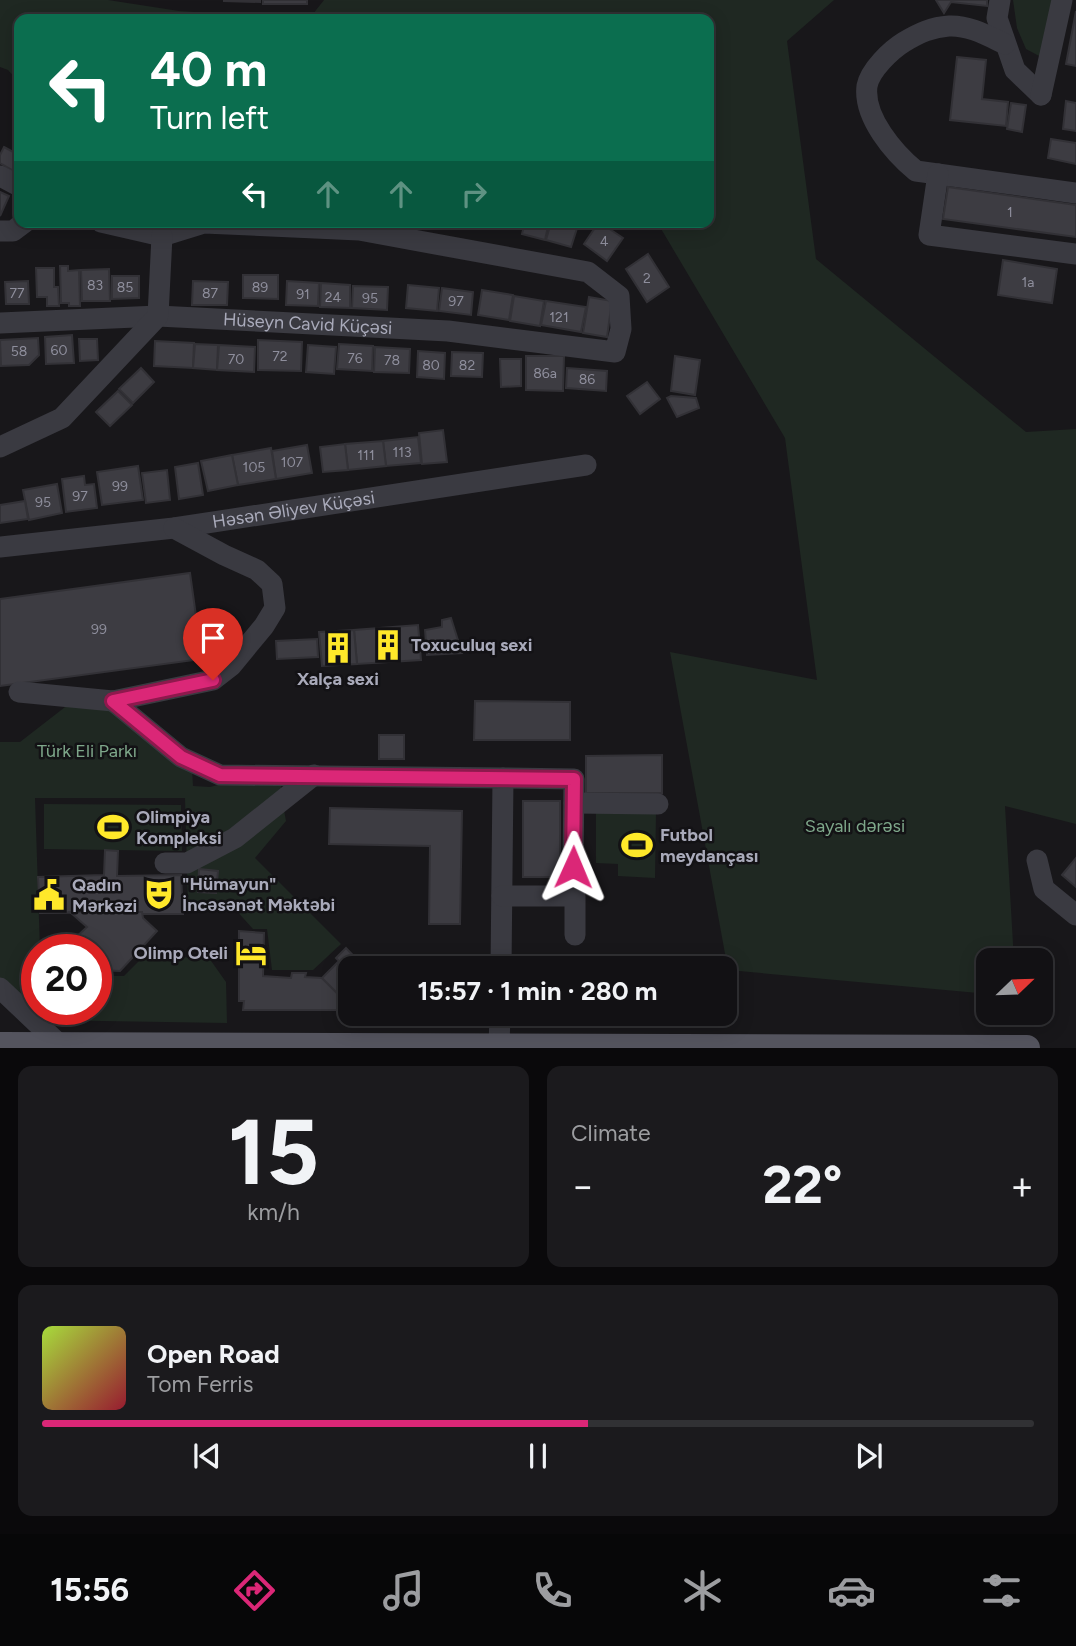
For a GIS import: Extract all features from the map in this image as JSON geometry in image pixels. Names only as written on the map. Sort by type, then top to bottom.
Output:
[{"type":"main road","points":[[0,1045],[1027,1048]]},
{"type":"street","points":[[1000,0],[997,18],[1015,70],[1041,95],[1062,0]]},
{"type":"street","points":[[1005,44],[977,31],[951,26],[925,30],[889,51],[867,83],[867,100],[882,135],[899,157],[916,171],[1076,193]]},
{"type":"street","points":[[938,174],[929,235],[1076,254]]},
{"type":"street","points":[[0,231],[13,231],[17,228]]},
{"type":"street","points":[[0,447],[62,418],[158,316],[162,236],[127,228]]},
{"type":"street","name":"Hüseyn Cavid Küçəsi","points":[[162,236],[188,228]]},
{"type":"street","name":"Hüseyn Cavid Küçəsi","points":[[0,323],[158,316],[448,331],[615,352],[621,329],[619,296],[588,272],[359,230],[315,228]]},
{"type":"street","name":"Həsən Əliyev Küçəsi","points":[[0,547],[174,528],[586,465]]},
{"type":"street","points":[[19,692],[113,701],[213,680],[231,667],[275,608],[272,584],[257,570],[174,528]]},
{"type":"street","points":[[113,701],[181,757],[220,775],[574,779],[573,867]]},
{"type":"street","points":[[165,863],[187,863],[235,838],[314,775]]},
{"type":"street","points":[[500,956],[503,778]]},
{"type":"street","points":[[574,803],[659,804]]},
{"type":"street","points":[[1037,860],[1044,889],[1076,915]]},
{"type":"street","points":[[502,896],[575,896],[575,935]]},
{"type":"street","points":[[0,988],[60,1045]]},
{"type":"street","points":[[499,1047],[500,1026]]},
{"type":"green space","points":[[0,0],[108,0],[179,11],[227,14],[14,14],[14,77],[0,67]]},
{"type":"green space","name":"Sayalı dərəsi","points":[[324,0],[834,0],[787,41],[816,259],[1026,432],[1076,429],[1076,824],[1005,806],[1013,948],[976,948],[976,993],[737,971],[737,956],[725,956],[670,652],[817,680],[785,438],[661,228],[714,228],[714,14],[313,14]]},
{"type":"green space","points":[[1013,0],[1053,0],[1041,57],[1026,49],[1017,28]]},
{"type":"green space","name":"Türk Eli Parkı","points":[[78,697],[129,719],[192,769],[193,786],[210,787],[241,779],[281,785],[286,821],[255,858],[341,944],[313,970],[272,970],[267,929],[253,929],[235,909],[188,905],[185,798],[35,798],[39,934],[21,934],[21,1003],[0,984],[0,742],[20,742]]},
{"type":"green space","name":"Olimpiya Kompleksi","points":[[44,804],[181,805],[182,851],[44,849]]},
{"type":"green space","name":"Futbol meydançası","points":[[596,812],[656,813],[655,878],[618,876],[618,864],[596,863]]},
{"type":"green space","name":"Türk Eli Parkı","points":[[144,956],[209,958],[226,982],[227,1023],[112,1021],[112,976],[124,976]]},
{"type":"building","points":[[260,0],[260,2],[224,1]]},
{"type":"building","points":[[263,0],[307,0],[307,4],[263,4]]},
{"type":"building","points":[[936,0],[987,0],[987,6],[951,2],[944,13]]},
{"type":"building","points":[[1076,11],[1076,66],[1066,64]]},
{"type":"building","points":[[957,57],[986,60],[982,99],[1008,102],[1006,126],[950,120]]},
{"type":"building","points":[[1066,101],[1076,103],[1076,131],[1063,129]]},
{"type":"building","points":[[1011,103],[1026,105],[1022,132],[1007,129]]},
{"type":"building","points":[[1051,139],[1076,143],[1076,164],[1048,158]]},
{"type":"building","points":[[4,147],[14,152],[14,171],[0,163]]},
{"type":"building","points":[[948,187],[1076,205],[1076,237],[943,219]]},
{"type":"building","points":[[0,192],[9,196],[0,216]]},
{"type":"building","points":[[524,228],[548,228],[545,240],[522,234]]},
{"type":"building","points":[[549,228],[577,228],[571,247],[546,240]]},
{"type":"building","points":[[595,228],[608,228],[623,238],[607,261],[584,244]]},
{"type":"building","points":[[648,254],[669,287],[647,302],[626,269]]},
{"type":"building","points":[[1003,260],[1057,269],[1052,303],[998,295]]},
{"type":"building","points":[[60,266],[68,266],[68,271],[79,270],[80,306],[61,303]]},
{"type":"building","points":[[36,268],[54,268],[54,287],[58,287],[59,306],[47,306],[47,297],[37,297]]},
{"type":"building","points":[[109,269],[110,301],[82,301],[81,270]]},
{"type":"building","points":[[243,275],[278,275],[278,299],[243,298]]},
{"type":"building","points":[[112,276],[139,276],[139,298],[112,299]]},
{"type":"building","points":[[28,281],[29,304],[6,304],[5,282]]},
{"type":"building","points":[[193,281],[228,282],[227,305],[192,305]]},
{"type":"building","points":[[287,281],[319,283],[318,306],[286,305]]},
{"type":"building","points":[[321,283],[350,285],[350,308],[320,307]]},
{"type":"building","points":[[408,285],[439,288],[437,311],[406,308]]},
{"type":"building","points":[[353,286],[388,287],[387,310],[352,308]]},
{"type":"building","points":[[442,288],[473,292],[471,315],[439,311]]},
{"type":"building","points":[[482,290],[513,295],[509,320],[478,315]]},
{"type":"building","points":[[514,296],[544,301],[540,326],[510,321]]},
{"type":"building","points":[[589,297],[612,301],[607,337],[583,333]]},
{"type":"building","points":[[546,301],[586,307],[581,332],[541,325]]},
{"type":"building","points":[[72,335],[74,363],[46,364],[45,337]]},
{"type":"building","points":[[38,338],[39,355],[29,365],[1,366],[0,340]]},
{"type":"building","points":[[79,339],[97,339],[98,360],[80,361]]},
{"type":"building","points":[[258,340],[302,342],[301,371],[258,370]]},
{"type":"building","points":[[155,341],[194,343],[193,368],[154,366]]},
{"type":"building","points":[[195,344],[218,345],[217,370],[193,368]]},
{"type":"building","points":[[339,344],[373,346],[372,371],[337,369]]},
{"type":"building","points":[[219,345],[255,347],[254,372],[217,370]]},
{"type":"building","points":[[308,345],[336,347],[334,374],[306,372]]},
{"type":"building","points":[[375,347],[410,349],[409,373],[374,372]]},
{"type":"building","points":[[418,351],[445,353],[444,379],[417,377]]},
{"type":"building","points":[[452,352],[483,353],[482,377],[451,376]]},
{"type":"building","points":[[526,356],[564,356],[563,391],[526,390]]},
{"type":"building","points":[[675,356],[700,360],[695,395],[671,391]]},
{"type":"building","points":[[500,359],[521,359],[521,386],[501,387]]},
{"type":"building","points":[[141,368],[154,382],[133,403],[119,389]]},
{"type":"building","points":[[567,368],[607,371],[606,391],[566,388]]},
{"type":"building","points":[[647,382],[660,399],[640,414],[627,396]]},
{"type":"building","points":[[118,391],[132,405],[110,426],[96,412]]},
{"type":"building","points":[[667,398],[696,398],[699,408],[677,417]]},
{"type":"building","points":[[443,430],[447,462],[422,464],[419,433]]},
{"type":"building","points":[[418,437],[421,463],[386,466],[383,441]]},
{"type":"building","points":[[383,441],[386,466],[348,470],[345,444]]},
{"type":"building","points":[[345,444],[348,470],[323,472],[320,447]]},
{"type":"building","points":[[307,445],[312,473],[276,479],[272,451]]},
{"type":"building","points":[[271,448],[276,479],[238,485],[232,455]]},
{"type":"building","points":[[232,455],[238,485],[208,491],[201,461]]},
{"type":"building","points":[[198,463],[203,495],[179,499],[175,467]]},
{"type":"building","points":[[138,466],[143,500],[102,505],[97,472]]},
{"type":"building","points":[[167,470],[170,500],[146,503],[142,473]]},
{"type":"building","points":[[84,476],[85,485],[94,484],[97,508],[66,512],[62,479]]},
{"type":"building","points":[[57,484],[62,513],[29,520],[23,490]]},
{"type":"building","points":[[25,501],[28,519],[0,523],[0,505]]},
{"type":"building","points":[[190,573],[202,659],[0,686],[0,599]]},
{"type":"building","points":[[451,618],[462,653],[427,655],[425,630],[442,627],[442,620]]},
{"type":"building","name":"Toxuculuq sexi","points":[[418,625],[421,660],[357,664],[354,630]]},
{"type":"building","name":"Xalça sexi","points":[[354,630],[357,664],[322,666],[319,632]]},
{"type":"building","points":[[317,639],[318,657],[277,659],[276,641]]},
{"type":"building","points":[[475,701],[570,702],[570,740],[474,740]]},
{"type":"building","points":[[379,735],[404,735],[404,759],[379,759]]},
{"type":"building","points":[[662,755],[662,793],[586,793],[586,756]]},
{"type":"building","points":[[523,801],[560,801],[560,877],[523,877]]},
{"type":"building","points":[[330,808],[462,811],[460,924],[429,924],[430,846],[329,844]]},
{"type":"building","points":[[105,850],[118,851],[117,876],[181,875],[183,914],[40,913],[38,877],[104,875]]},
{"type":"building","points":[[1076,858],[1076,887],[1062,875]]},
{"type":"building","points":[[199,869],[218,871],[216,893],[198,892]]},
{"type":"building","points":[[70,912],[142,912],[143,918],[157,931],[120,971],[112,971],[112,934],[79,934],[87,927]]},
{"type":"building","name":"Olimp Oteli","points":[[239,931],[264,933],[263,976],[291,978],[292,973],[306,973],[305,977],[322,978],[338,994],[338,1009],[243,1010],[244,1001],[239,1001]]},
{"type":"building","points":[[346,948],[354,956],[338,956]]},
{"type":"building","points":[[338,962],[338,994],[322,978]]},
{"type":"place","name":"Toxuculuq sexi","points":[[388,645]]},
{"type":"place","name":"Xalça sexi","points":[[338,648]]},
{"type":"place","name":"Olimpiya Kompleksi","points":[[113,827]]},
{"type":"place","name":"Futbol meydançası","points":[[637,845]]},
{"type":"place","name":"\"Hümayun\" İncəsənət Məktəbi","points":[[159,894]]},
{"type":"place","name":"Qadın Mərkəzi","points":[[49,895]]},
{"type":"place","name":"Olimp Oteli","points":[[251,953]]},
{"type":"route","points":[[213,680],[113,701],[181,757],[220,775],[574,779],[573,867]]}]
